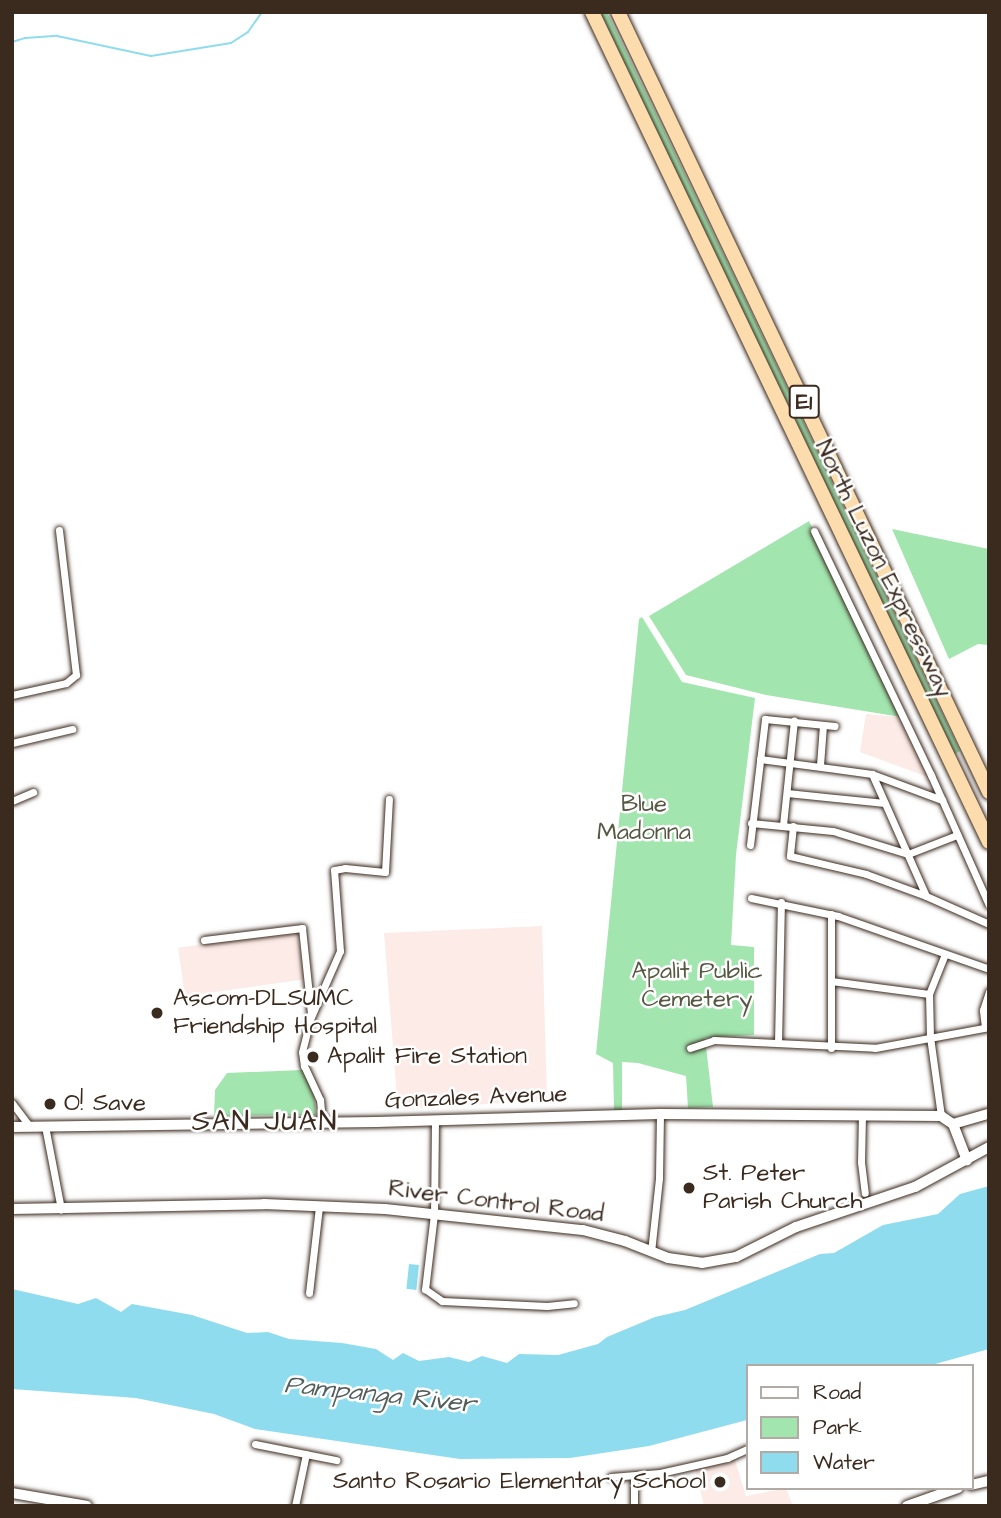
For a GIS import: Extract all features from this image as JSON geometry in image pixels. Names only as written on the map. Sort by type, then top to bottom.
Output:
[{"type":"highway","name":"North Luzon Expressway","points":[[592,12],[989,842]]},
{"type":"highway","name":"North Luzon Expressway","points":[[618,12],[989,792]]},
{"type":"street","points":[[12,695],[66,683],[76,676],[59,530]]},
{"type":"street","points":[[814,531],[989,905]]},
{"type":"street","points":[[750,845],[765,719],[835,726]]},
{"type":"street","points":[[783,825],[794,721]]},
{"type":"street","points":[[820,765],[823,725]]},
{"type":"street","points":[[12,743],[72,729]]},
{"type":"street","points":[[760,759],[872,774],[942,800]]},
{"type":"street","points":[[872,774],[926,895]]},
{"type":"street","points":[[12,801],[33,792]]},
{"type":"street","points":[[787,793],[884,803]]},
{"type":"street","points":[[322,1122],[320,1100],[304,1066],[302,1052],[311,1017],[340,951],[334,870],[345,868],[385,872],[389,799]]},
{"type":"street","points":[[751,823],[833,831],[908,854],[957,835]]},
{"type":"street","points":[[793,826],[790,856],[836,865],[926,895],[989,924]]},
{"type":"street","points":[[751,898],[831,914],[989,969]]},
{"type":"street","points":[[778,1043],[781,902]]},
{"type":"street","points":[[831,914],[831,1048]]},
{"type":"street","points":[[204,940],[302,928],[311,1017]]},
{"type":"street","points":[[945,954],[929,994],[930,1037],[940,1116],[953,1124],[967,1160]]},
{"type":"street","points":[[831,981],[929,994]]},
{"type":"street","points":[[690,1048],[714,1040],[831,1048],[875,1048],[987,1027],[984,1010],[989,991]]},
{"type":"street","points":[[12,1102],[30,1126]]},
{"type":"street","points":[[651,1252],[659,1178],[660,1114]]},
{"type":"street","name":"Gonzales Avenue","points":[[12,1126],[660,1114],[940,1116]]},
{"type":"street","points":[[953,1124],[989,1114]]},
{"type":"street","points":[[862,1115],[860,1162],[865,1193]]},
{"type":"street","points":[[435,1120],[434,1214],[425,1289],[442,1301],[547,1306],[574,1303]]},
{"type":"street","points":[[45,1126],[61,1209]]},
{"type":"street","name":"River Control Road","points":[[12,1209],[155,1205],[319,1206],[434,1214],[583,1230],[625,1241],[668,1258],[702,1263],[736,1257],[796,1227],[915,1187],[989,1147]]},
{"type":"street","points":[[309,1293],[319,1206]]},
{"type":"street","points":[[255,1444],[336,1460]]},
{"type":"street","points":[[611,1477],[634,1477],[687,1467],[746,1449]]},
{"type":"street","points":[[295,1506],[306,1454]]},
{"type":"street","points":[[634,1477],[634,1506]]},
{"type":"street","points":[[906,1506],[949,1490]]},
{"type":"street","points":[[12,1493],[87,1506]]},
{"type":"shaded area","points":[[866,714],[901,717],[928,777],[860,752]]},
{"type":"shaded area","points":[[542,926],[547,1100],[407,1109],[405,1097],[397,1097],[384,933]]},
{"type":"shaded area","points":[[297,931],[304,980],[185,996],[178,948]]},
{"type":"shaded area","name":"Santo Rosario Elementary School","points":[[734,1457],[746,1496],[787,1490],[793,1506],[704,1506],[695,1468]]},
{"type":"green space","points":[[600,12],[607,12],[750,310],[960,751],[955,754]]},
{"type":"green space","points":[[809,521],[901,717],[766,695],[686,675],[649,616]]},
{"type":"green space","points":[[892,529],[989,549],[989,645],[978,644],[949,659]]},
{"type":"green space","name":"Apalit Public Cemetery","points":[[642,617],[682,682],[755,698],[736,855],[731,945],[754,947],[754,1035],[705,1038],[713,1107],[688,1108],[686,1076],[638,1063],[622,1062],[622,1112],[614,1112],[613,1063],[596,1054],[639,619]]},
{"type":"green space","points":[[302,1070],[314,1094],[316,1115],[214,1116],[215,1090],[227,1073]]},
{"type":"water","name":"Pampanga River","points":[[989,1186],[989,1349],[935,1364],[746,1364],[746,1420],[649,1446],[570,1458],[460,1459],[255,1429],[214,1414],[136,1398],[12,1389],[12,1289],[78,1304],[96,1298],[121,1312],[132,1304],[192,1315],[247,1333],[268,1332],[289,1339],[376,1349],[393,1360],[403,1353],[419,1361],[449,1357],[469,1362],[482,1356],[507,1363],[519,1354],[558,1355],[598,1344],[607,1337],[655,1317],[685,1310],[820,1254],[834,1253],[883,1225],[938,1214],[960,1194]]},
{"type":"water","points":[[409,1264],[419,1265],[416,1290],[406,1289]]},
{"type":"waterway","points":[[12,42],[25,38],[57,36],[151,56],[231,43],[248,32],[262,12]]},
{"type":"place","name":"Ascom-DLSUMC Friendship Hospital","points":[[157,1013]]},
{"type":"place","name":"Apalit Fire Station","points":[[313,1057]]},
{"type":"place","name":"O! Save","points":[[50,1104]]},
{"type":"place","name":"St. Peter Parish Church","points":[[689,1188]]},
{"type":"place","name":"Santo Rosario Elementary School","points":[[720,1482]]},
{"type":"district","name":"SAN JUAN","points":[[265,1122]]},
{"type":"park label","name":"Blue Madonna","points":[[644,819]]}]
